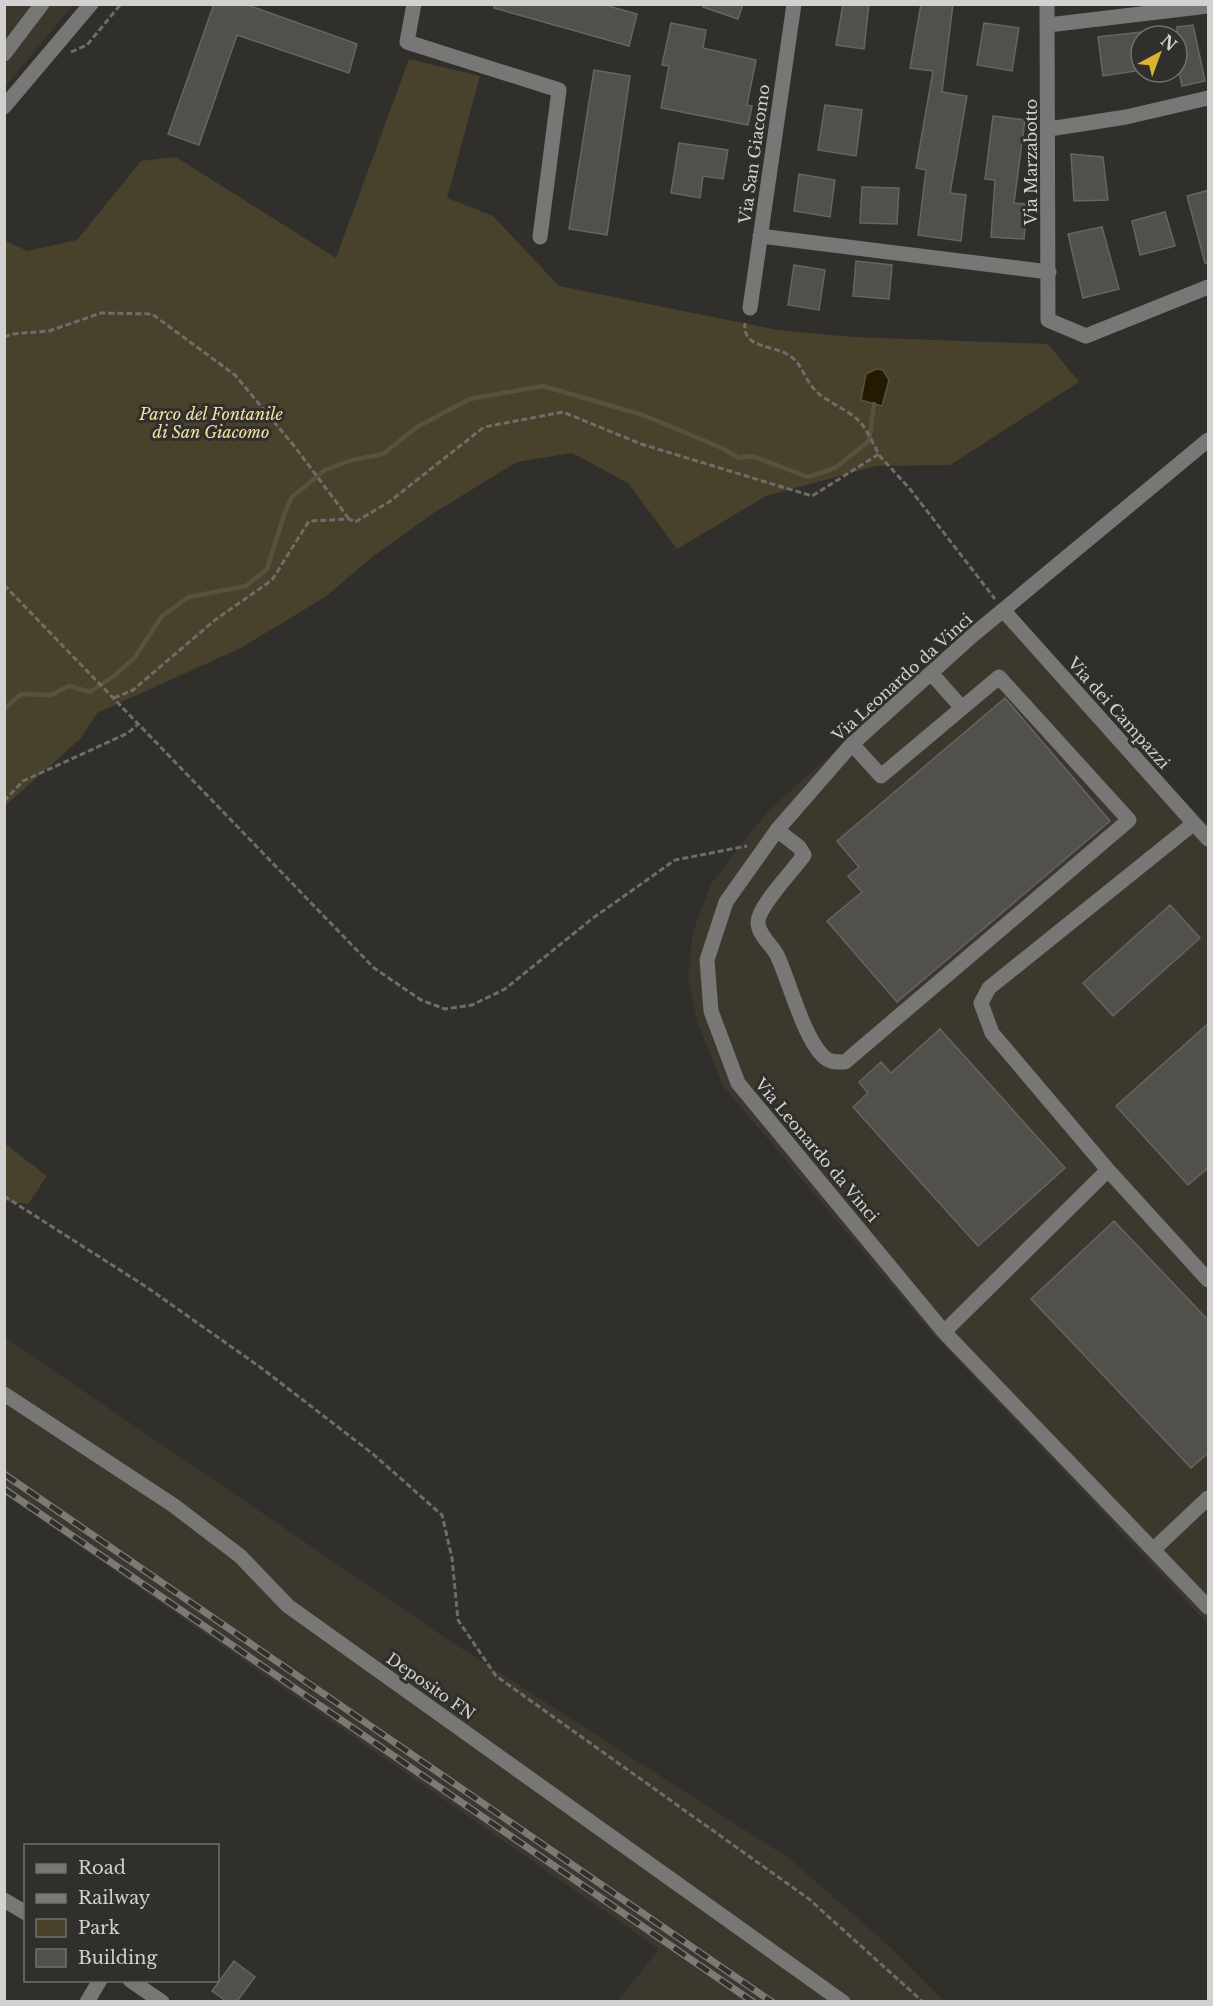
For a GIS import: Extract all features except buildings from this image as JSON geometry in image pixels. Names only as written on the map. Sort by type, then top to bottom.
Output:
[{"type":"street","points":[[4,54],[42,4]]},
{"type":"street","points":[[414,4],[407,42],[559,90],[540,237]]},
{"type":"street","name":"Via San Giacomo","points":[[750,308],[794,4]]},
{"type":"street","name":"Via Marzabotto","points":[[1047,4],[1048,320],[1086,336],[1209,287]]},
{"type":"street","points":[[4,107],[85,6]]},
{"type":"street","points":[[1047,24],[1209,6]]},
{"type":"street","points":[[1049,129],[1126,117],[1209,98]]},
{"type":"street","points":[[760,236],[1049,272]]},
{"type":"street","name":"Via Leonardo da Vinci","points":[[1209,440],[1003,610],[852,744],[766,843],[726,902],[707,960],[711,1011],[738,1083],[944,1332],[1209,1607]]},
{"type":"street","name":"Via dei Campazzi","points":[[1003,610],[1193,824],[1209,839]]},
{"type":"street","points":[[931,673],[962,708]]},
{"type":"street","points":[[777,830],[799,847],[804,855],[761,911],[758,923],[761,933],[776,953],[822,1055],[832,1062],[845,1062],[1129,820],[999,677],[881,776],[852,744]]},
{"type":"street","points":[[1193,824],[989,988],[981,1003],[992,1033],[1108,1170],[1209,1280]]},
{"type":"street","points":[[944,1332],[1108,1170]]},
{"type":"street","name":"Deposito FN","points":[[4,1394],[172,1505],[240,1556],[288,1606],[843,2001]]},
{"type":"street","points":[[1154,1549],[1209,1498]]},
{"type":"street","points":[[4,1900],[24,1912]]},
{"type":"street","points":[[87,2001],[99,1982]]},
{"type":"street","points":[[133,1982],[162,2001]]},
{"type":"path","points":[[750,308],[744,332],[749,340],[789,355],[801,367],[816,392],[860,422],[879,454],[977,573],[1003,610]]},
{"type":"path","points":[[4,337],[12,334],[50,331],[101,313],[152,314],[235,375],[349,519],[355,522],[389,502],[484,427],[562,412],[641,444],[812,496],[879,454]]},
{"type":"path","points":[[114,698],[133,690],[215,620],[272,580],[309,521],[349,519]]},
{"type":"path","points":[[4,585],[374,968],[421,1000],[445,1009],[472,1005],[505,989],[593,918],[675,860],[766,843]]},
{"type":"path","points":[[4,801],[23,781],[128,733],[137,725]]},
{"type":"path","points":[[4,1196],[145,1286],[260,1367],[374,1454],[442,1515],[452,1558],[458,1620],[496,1676],[809,1899],[923,2001]]},
{"type":"shaded area","points":[[5,5],[73,5],[5,87]]},
{"type":"shaded area","points":[[876,369],[883,370],[889,380],[882,406],[861,400],[866,374]]},
{"type":"shaded area","points":[[993,608],[1208,825],[1208,1624],[930,1331],[723,1086],[698,1024],[688,979],[693,932],[711,884],[768,811]]},
{"type":"shaded area","points":[[4,1337],[456,1645],[790,1859],[888,1945],[944,2001],[618,2001],[659,1949],[5,1495]]},
{"type":"green space","name":"Parco del Fontanile di San Giacomo","points":[[409,59],[480,76],[447,198],[493,216],[559,286],[778,330],[853,337],[1048,344],[1079,382],[950,465],[876,466],[766,496],[677,549],[628,483],[572,453],[517,462],[432,514],[371,558],[325,597],[241,648],[97,713],[80,739],[5,806],[4,240],[27,251],[77,240],[141,161],[176,157],[336,258]]},
{"type":"green space","points":[[4,1143],[47,1176],[28,1204],[5,1201]]},
{"type":"waterway","points":[[4,709],[21,694],[51,695],[69,686],[90,692],[114,676],[135,657],[162,616],[189,597],[246,586],[267,569],[292,497],[325,470],[352,460],[383,454],[417,427],[470,399],[543,386],[643,415],[722,448],[739,458],[752,456],[808,477],[835,468],[869,441],[874,404]]},
{"type":"railway","points":[[4,1474],[772,2002]]},
{"type":"railway","points":[[4,1489],[753,2002]]}]
